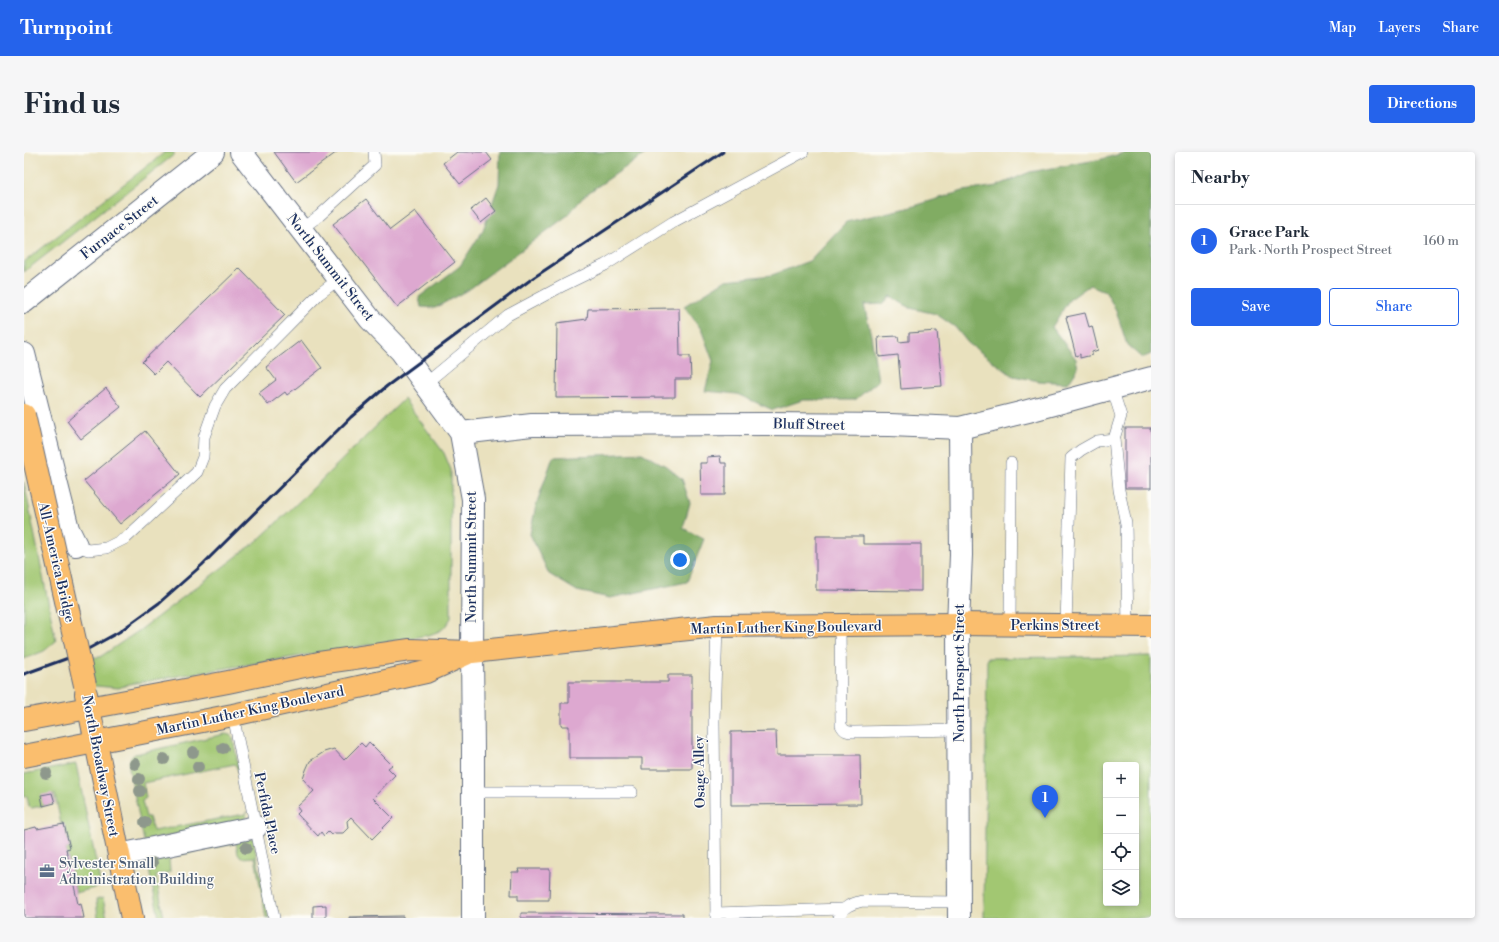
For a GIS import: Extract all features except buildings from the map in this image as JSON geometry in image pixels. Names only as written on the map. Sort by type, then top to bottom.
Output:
[{"type":"main road","name":"All-America Bridge","points":[[24,415],[85,685]]},
{"type":"main road","name":"Perkins Street","points":[[958,624],[1151,626]]},
{"type":"main road","name":"Martin Luther King Boulevard","points":[[24,720],[319,663],[410,650],[472,652],[717,626],[958,624]]},
{"type":"main road","name":"Martin Luther King Boulevard","points":[[24,756],[233,714],[426,672],[472,652]]},
{"type":"main road","name":"North Broadway Street","points":[[85,685],[132,918]]},
{"type":"street","name":"Furnace Street","points":[[24,302],[213,152]]},
{"type":"street","name":"North Summit Street","points":[[241,152],[370,319],[401,352],[461,433],[473,499],[473,918]]},
{"type":"street","points":[[24,354],[68,529],[76,545]]},
{"type":"street","name":"Bluff Street","points":[[461,433],[532,425],[781,424],[890,425],[960,428],[1151,378]]},
{"type":"street","name":"North Prospect Street","points":[[959,910],[958,624],[961,555],[960,428]]},
{"type":"street","points":[[119,854],[256,827]]},
{"type":"lane","points":[[301,229],[319,216],[375,165],[374,152]]},
{"type":"lane","points":[[425,384],[508,315],[605,265],[673,222],[803,152]]},
{"type":"lane","points":[[76,545],[88,550],[106,548],[126,538],[196,472],[203,458],[204,437],[212,413],[225,389],[314,300],[339,279]]},
{"type":"lane","points":[[1112,388],[1121,416],[1114,439],[1119,490],[1126,524],[1128,625]]},
{"type":"lane","points":[[1066,625],[1072,458],[1081,450],[1097,441],[1114,439]]},
{"type":"lane","points":[[1010,625],[1012,463]]},
{"type":"lane","points":[[840,625],[840,718],[842,730],[845,732],[959,730]]},
{"type":"lane","name":"Osage Alley","points":[[716,916],[714,721],[717,626]]},
{"type":"lane","name":"Perfida Place","points":[[233,714],[274,918]]},
{"type":"lane","points":[[473,792],[632,792]]},
{"type":"lane","points":[[716,916],[841,913],[851,903],[862,901],[959,910]]},
{"type":"green space","points":[[165,152],[173,152],[175,154],[24,272],[24,262]]},
{"type":"green space","points":[[500,152],[648,152],[585,195],[568,215],[471,288],[435,308],[421,307],[419,297],[460,266],[483,230],[499,184]]},
{"type":"green space","points":[[1127,152],[1151,152],[1151,354],[1142,358],[1127,345],[1116,310],[1105,291],[1090,285],[1069,300],[1052,327],[1076,359],[1078,368],[1068,383],[1039,381],[1013,376],[968,343],[955,327],[936,314],[910,308],[890,296],[883,304],[864,305],[871,335],[878,381],[855,400],[803,400],[773,410],[737,394],[705,391],[713,361],[701,329],[684,306],[726,280],[772,275],[809,261],[846,222],[911,207],[963,191],[997,186],[1030,172],[1102,159]]},
{"type":"green space","points":[[404,399],[444,453],[451,470],[451,618],[442,629],[429,635],[129,684],[119,688],[85,685],[79,658],[100,657],[140,630],[257,541]]},
{"type":"green space","points":[[642,453],[666,466],[682,479],[690,503],[683,528],[704,539],[687,582],[610,598],[577,591],[549,574],[530,534],[536,505],[553,457]]},
{"type":"green space","points":[[24,482],[56,641],[44,651],[24,659]]},
{"type":"green space","points":[[1151,656],[1151,918],[984,918],[987,658]]},
{"type":"green space","points":[[225,734],[230,735],[233,738],[240,775],[235,764],[143,783],[146,798],[142,801],[146,817],[149,817],[153,831],[245,814],[247,811],[246,817],[243,820],[144,841],[129,768],[130,758],[135,754]]},
{"type":"green space","points":[[76,764],[101,886],[76,893],[66,849],[70,848],[64,824],[61,824],[55,794],[53,794],[55,803],[32,808],[29,807],[27,796],[24,797],[24,774]]},
{"type":"green space","points":[[253,838],[269,918],[266,918],[255,857],[241,858],[238,854],[236,843],[169,857],[170,872],[156,876],[164,918],[159,918],[146,855]]},
{"type":"green space","points":[[103,898],[107,918],[98,918],[96,900]]},
{"type":"railway","points":[[24,674],[71,657],[88,649],[119,632],[159,603],[202,565],[351,417],[387,386],[533,278],[723,152]]},
{"type":"place","name":"Grace Park","points":[[1045,818]]},
{"type":"place","name":"Sylvester Small Administration Building","points":[[47,871]]}]
